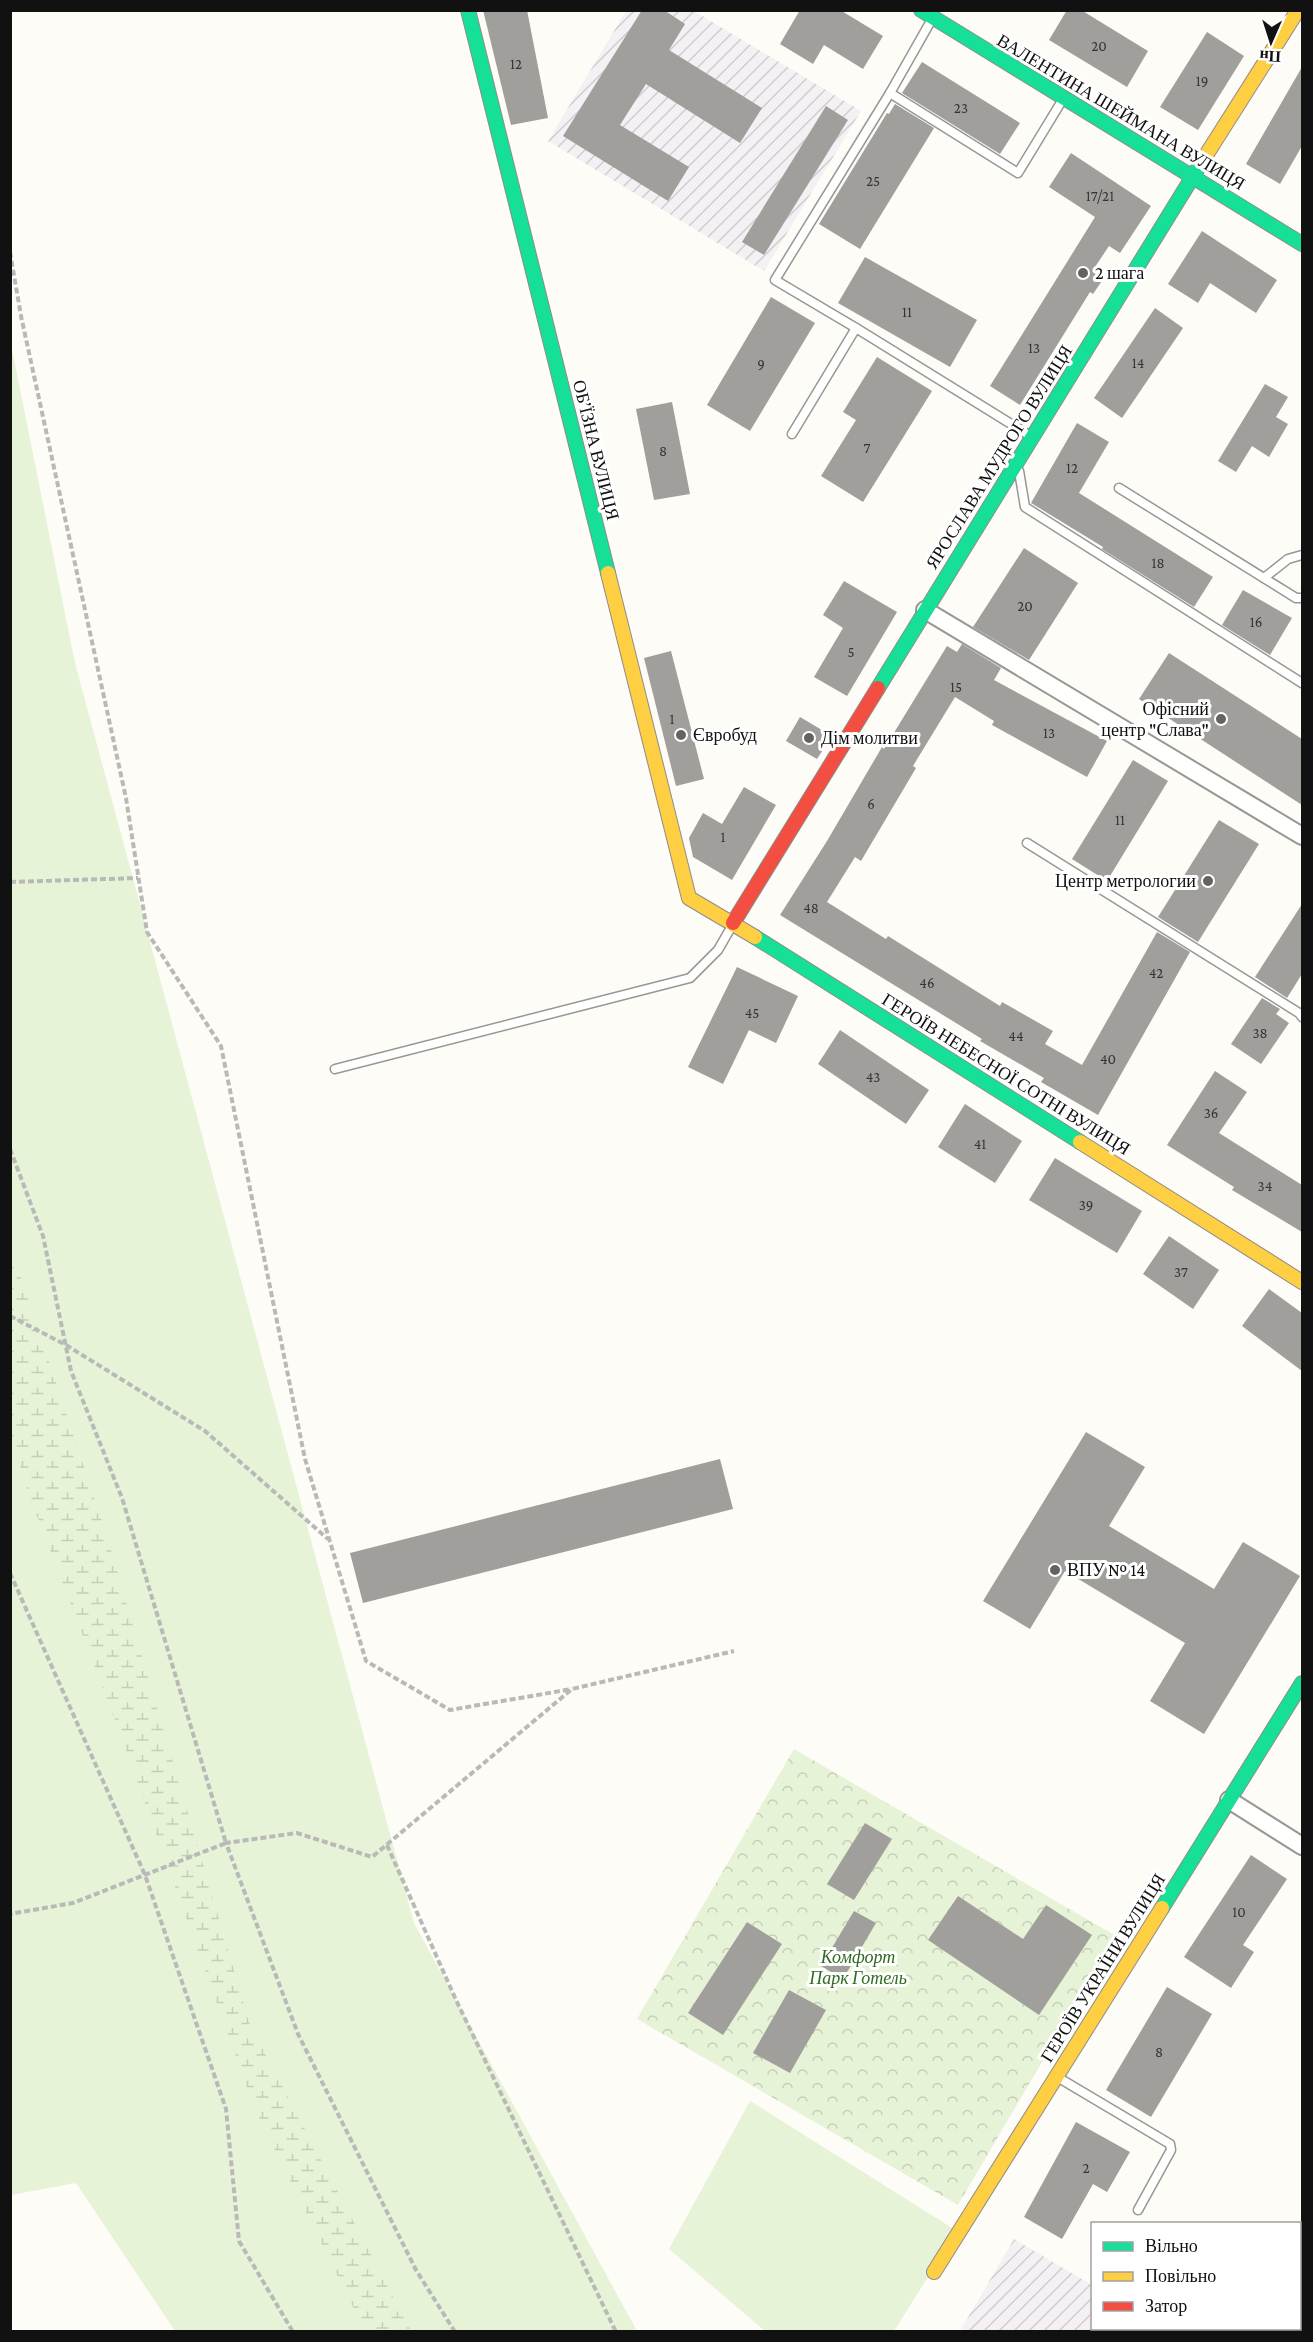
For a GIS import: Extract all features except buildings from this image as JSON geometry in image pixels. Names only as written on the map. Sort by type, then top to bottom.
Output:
[{"type":"street","name":"ОБ’ЇЗНА ВУЛИЦЯ","points":[[468,10],[689,898]]},
{"type":"street","name":"ЯРОСЛАВА МУДРОГО ВУЛИЦЯ","points":[[733,923],[1192,176],[1298,10]]},
{"type":"street","name":"ВАЛЕНТИНА ШЕЙМАНА ВУЛИЦЯ","points":[[930,13],[1302,244]]},
{"type":"street","points":[[926,610],[1302,836]]},
{"type":"street","name":"ГЕРОЇВ НЕБЕСНОЇ СОТНІ ВУЛИЦЯ","points":[[689,898],[733,923],[1302,1282]]},
{"type":"street","name":"ГЕРОЇВ УКРАЇНИ ВУЛИЦЯ","points":[[934,2272],[1302,1683]]},
{"type":"street","points":[[1229,1800],[1302,1846]]},
{"type":"lane","points":[[930,13],[890,93],[775,280],[1032,437]]},
{"type":"lane","points":[[890,93],[1018,173],[1064,98]]},
{"type":"lane","points":[[792,434],[856,328]]},
{"type":"lane","points":[[1017,461],[1025,507],[1302,683]]},
{"type":"lane","points":[[1119,488],[1296,598],[1302,598]]},
{"type":"lane","points":[[1264,578],[1288,559],[1302,555]]},
{"type":"lane","points":[[1026,843],[1302,1017]]},
{"type":"lane","points":[[335,1069],[690,978],[718,950],[733,923]]},
{"type":"lane","points":[[1057,2076],[1170,2144],[1171,2150],[1138,2210]]},
{"type":"path","points":[[10,252],[21,316],[126,798],[147,932],[221,1046],[304,1459],[366,1661],[450,1710],[572,1689],[734,1651]]},
{"type":"path","points":[[10,882],[138,878]]},
{"type":"path","points":[[10,1149],[43,1236],[71,1371],[122,1498],[226,1843],[298,2034],[416,2270],[455,2331]]},
{"type":"path","points":[[10,1316],[66,1345],[205,1431],[329,1539]]},
{"type":"path","points":[[10,1573],[145,1875],[226,2109],[239,2241],[293,2331]]},
{"type":"path","points":[[10,1914],[73,1903],[226,1843],[297,1833],[372,1857],[572,1689]]},
{"type":"path","points":[[387,1845],[456,2000],[616,2331]]},
{"type":"shaded area","points":[[626,11],[694,11],[861,111],[764,271],[548,141]]},
{"type":"shaded area","points":[[1014,2239],[1091,2284],[1091,2330],[1098,2331],[960,2331]]},
{"type":"green space","points":[[10,339],[75,663],[414,1923],[637,2331],[175,2331],[76,2183],[11,2195]]},
{"type":"green space","points":[[10,1245],[105,1530],[250,2025],[411,2331],[365,2331],[255,2110],[118,1728],[26,1487],[11,1434]]},
{"type":"green space","name":"Комфорт Парк Готель","points":[[794,1749],[1116,1936],[958,2205],[637,2019]]},
{"type":"green space","points":[[750,2101],[957,2231],[894,2331],[765,2331],[669,2249]]},
{"type":"traffic: fast","points":[[468,10],[608,573]]},
{"type":"traffic: fast","points":[[921,10],[1302,244]]},
{"type":"traffic: fast","points":[[878,688],[1203,160]]},
{"type":"traffic: fast","points":[[755,937],[1080,1142]]},
{"type":"traffic: fast","points":[[1162,1908],[1302,1683]]},
{"type":"traffic: slow","points":[[1203,160],[1298,10]]},
{"type":"traffic: slow","points":[[608,573],[689,898],[755,937]]},
{"type":"traffic: slow","points":[[1080,1142],[1302,1282]]},
{"type":"traffic: slow","points":[[934,2272],[1162,1908]]},
{"type":"traffic: jam","points":[[733,923],[878,688]]},
{"type":"place","name":"2 шага","points":[[1083,273]]},
{"type":"place","name":"Офісний центр \"Слава\"","points":[[1221,719]]},
{"type":"place","name":"Євробуд","points":[[681,735]]},
{"type":"place","name":"Дім молитви","points":[[809,738]]},
{"type":"place","name":"Центр метрологии","points":[[1208,881]]},
{"type":"place","name":"ВПУ № 14","points":[[1055,1570]]}]
